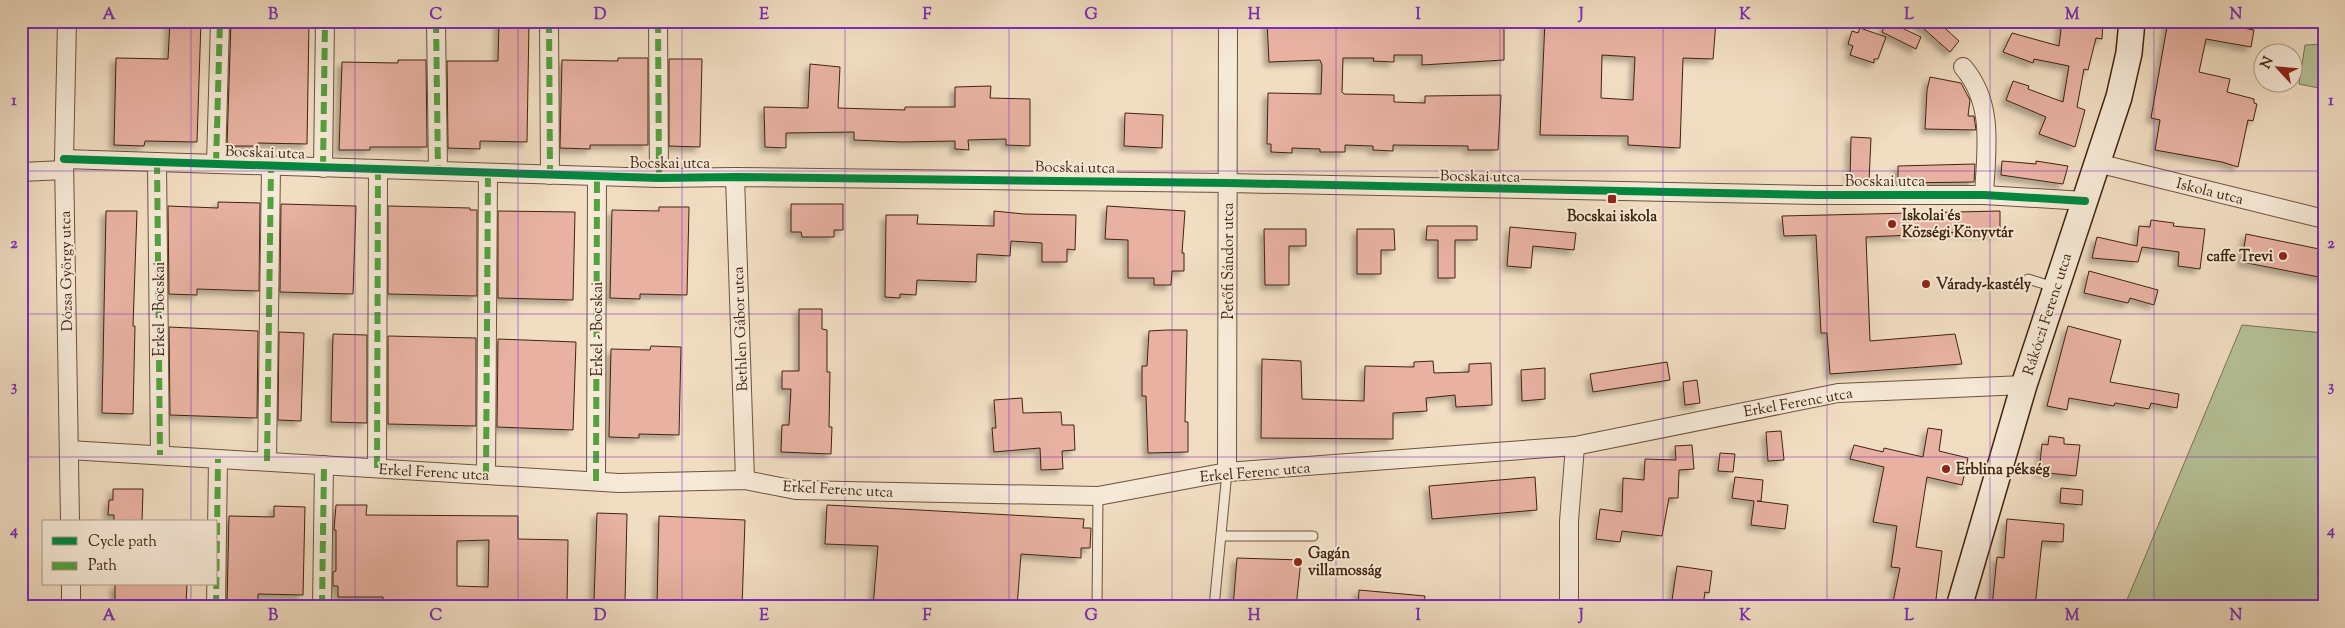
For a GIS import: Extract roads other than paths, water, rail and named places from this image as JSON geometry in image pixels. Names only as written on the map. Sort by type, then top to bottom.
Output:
[{"type":"main road","name":"Rákóczi Ferenc utca","points":[[1959,607],[2024,385],[2119,97],[2129,53],[2132,21]]},
{"type":"street","name":"Dózsa György utca","points":[[66,21],[64,164],[70,520]]},
{"type":"street","points":[[216,164],[220,21]]},
{"type":"street","points":[[323,168],[325,21]]},
{"type":"street","points":[[436,21],[438,171]]},
{"type":"street","points":[[549,21],[550,175]]},
{"type":"street","points":[[658,21],[659,178]]},
{"type":"street","name":"Petőfi Sándor utca","points":[[1227,472],[1228,21]]},
{"type":"street","points":[[1963,68],[1976,84],[1988,126],[1984,195]]},
{"type":"street","name":"Bocskai utca","points":[[21,172],[64,164],[157,162],[271,168],[378,169],[659,178],[735,176],[1228,183],[1509,190],[1984,195],[2085,201]]},
{"type":"street","name":"Erkel - Bocskai","points":[[157,162],[160,455]]},
{"type":"street","name":"Iskola utca","points":[[2097,163],[2324,219]]},
{"type":"street","points":[[266,461],[271,168]]},
{"type":"street","points":[[377,468],[378,169]]},
{"type":"street","points":[[486,475],[488,173]]},
{"type":"street","name":"Erkel - Bocskai","points":[[596,481],[597,176]]},
{"type":"street","name":"Bethlen Gábor utca","points":[[735,176],[745,480]]},
{"type":"street","name":"Erkel Ferenc utca","points":[[69,450],[596,481],[745,480],[796,490],[1098,496],[1227,472],[1574,446],[1838,393],[2024,385]]},
{"type":"street","points":[[1569,607],[1568,520],[1574,446]]},
{"type":"street","points":[[217,520],[218,459]]},
{"type":"street","points":[[322,607],[324,465]]},
{"type":"street","points":[[71,586],[72,607]]},
{"type":"street","points":[[216,586],[216,607]]},
{"type":"lane","points":[[2028,279],[2056,288]]},
{"type":"lane","points":[[1214,607],[1227,472]]},
{"type":"lane","points":[[1097,607],[1098,496]]},
{"type":"lane","points":[[1222,536],[1313,536]]},
{"type":"place","name":"Bocskai iskola","points":[[1612,199]]},
{"type":"place","name":"Iskolai és Községi Könyvtár","points":[[1892,224]]},
{"type":"place","name":"caffe Trevi","points":[[2283,256]]},
{"type":"place","name":"Várady-kastély","points":[[1926,284]]},
{"type":"place","name":"Erblina pékség","points":[[1946,469]]},
{"type":"place","name":"Gagán villamosság","points":[[1298,562]]}]
